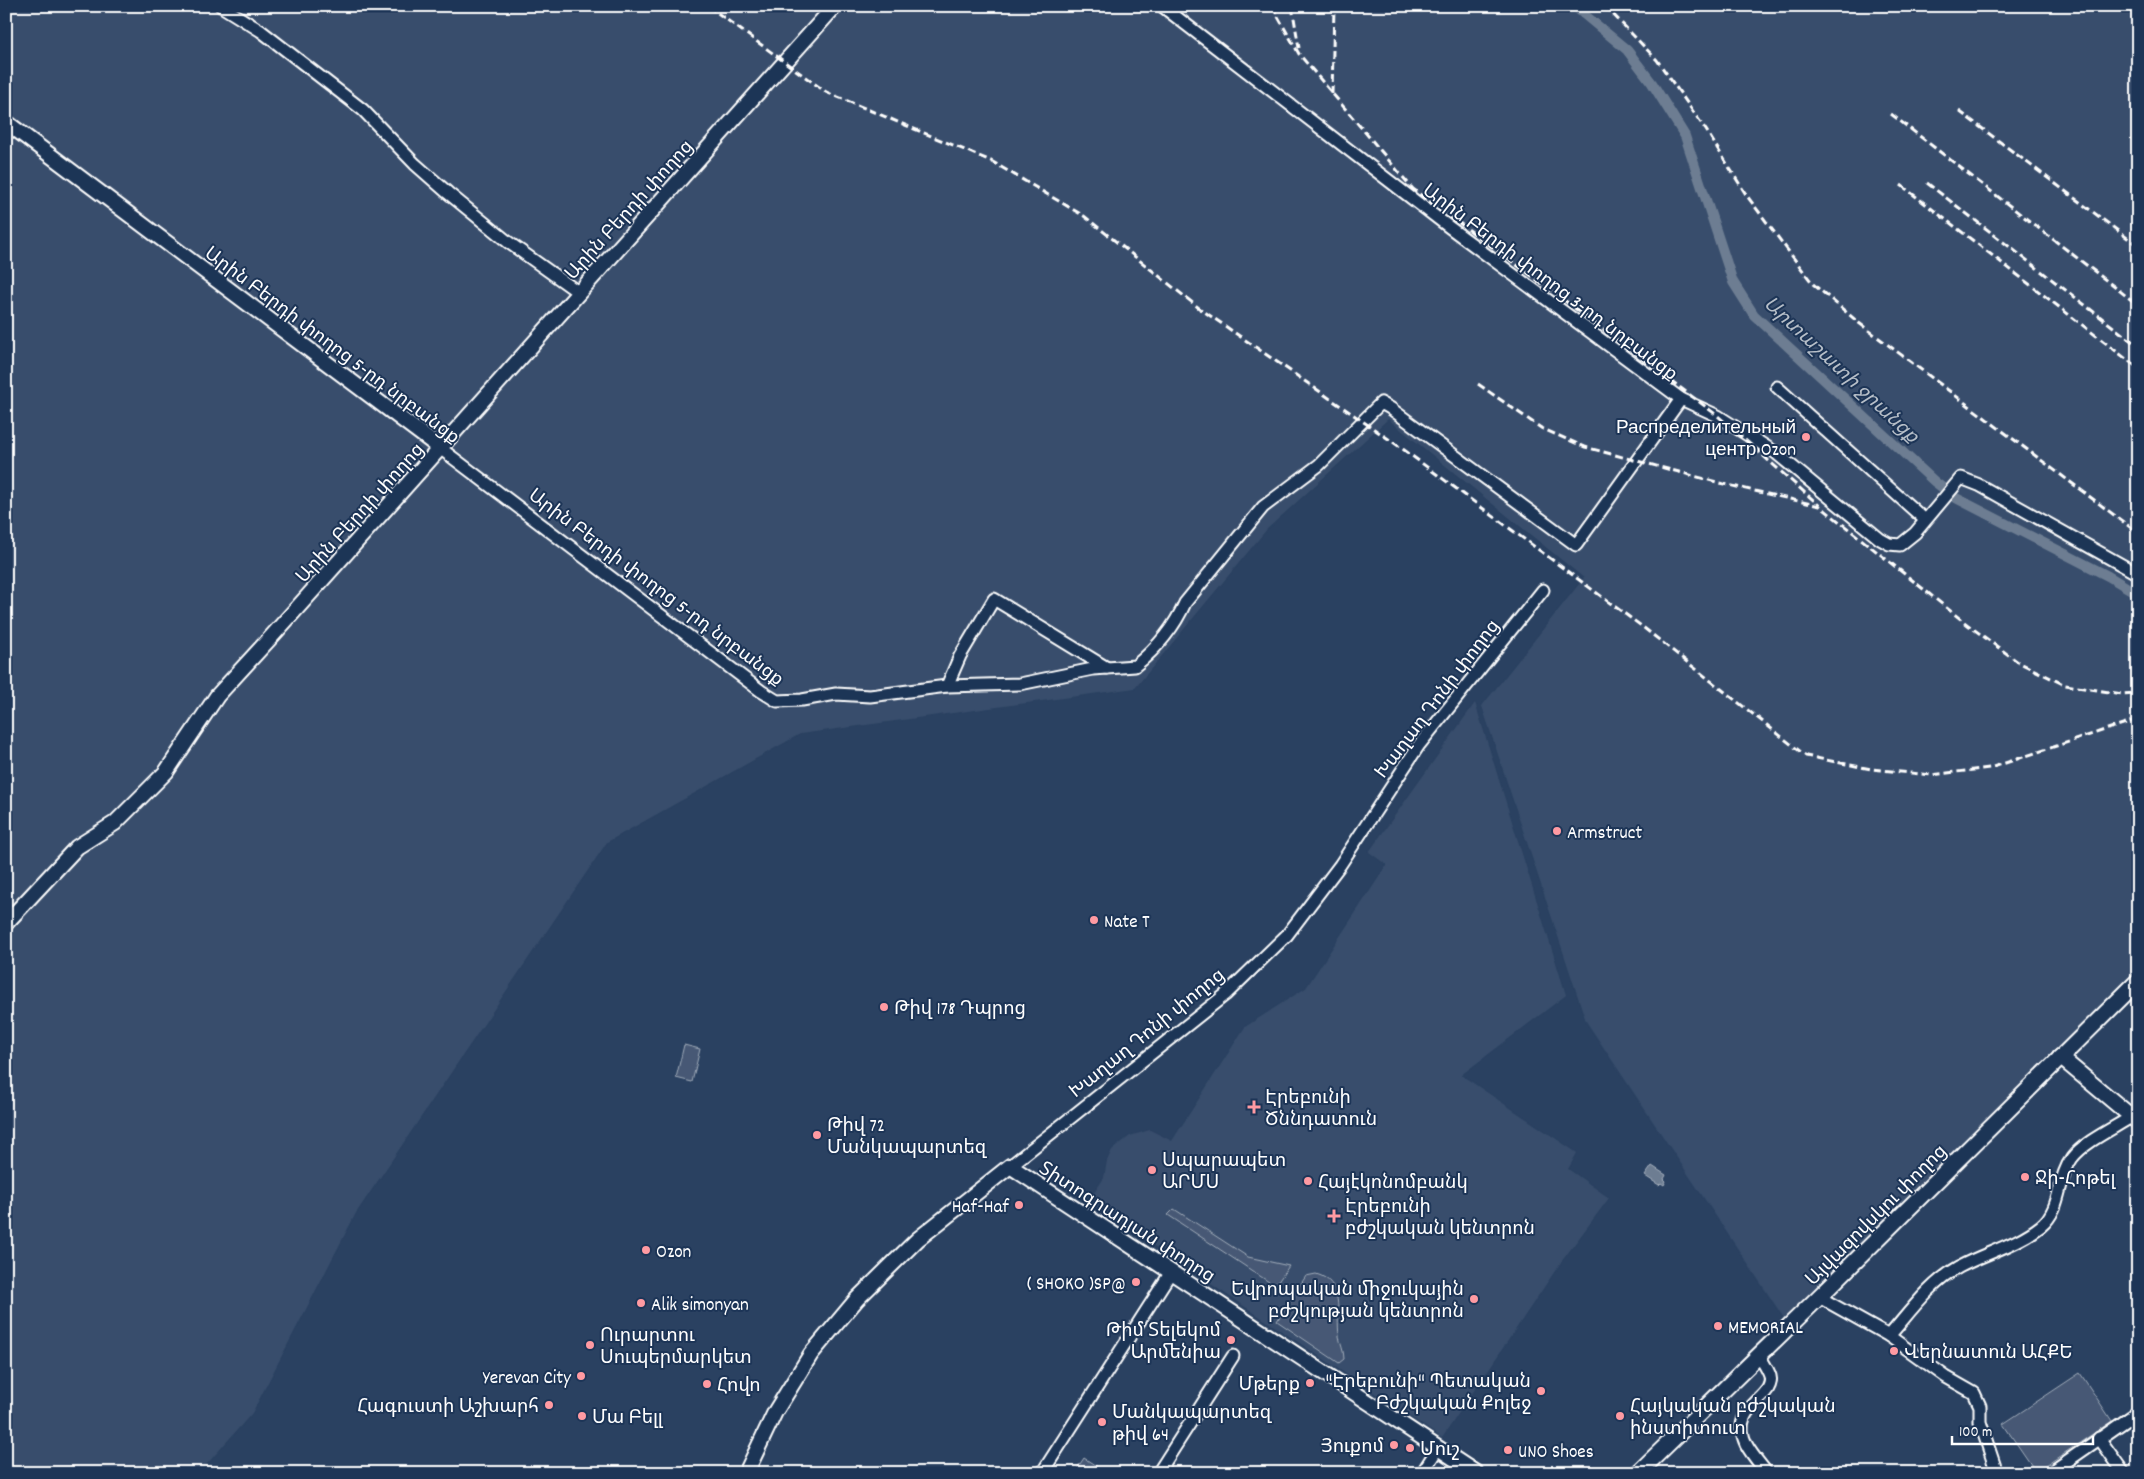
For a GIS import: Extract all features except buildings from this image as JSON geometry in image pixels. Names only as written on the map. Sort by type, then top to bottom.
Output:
[{"type":"main road","name":"Այվազովսկու փողոց","points":[[1638,1473],[2138,981]]},
{"type":"street","points":[[221,6],[261,31],[363,110],[415,164],[448,193],[508,242],[578,292]]},
{"type":"street","name":"Արին Բերդի փողոց","points":[[6,923],[77,847],[114,823],[166,772],[217,696],[835,6]]},
{"type":"street","name":"Արին Բերդի փողոց 3-րդ նրբանցք","points":[[1162,6],[1449,228],[1681,399],[1718,416],[1776,452],[1888,544],[1900,545],[1915,533],[1961,478],[1979,485],[2138,574]]},
{"type":"street","name":"Արին Բերդի փողոց 5-րդ նրբանցք","points":[[6,122],[761,691],[777,701],[802,700],[836,694],[870,696],[947,686],[1020,684],[1093,669],[1135,666],[1168,633],[1178,618],[1184,603],[1263,507],[1319,465],[1381,403],[1576,545],[1681,399]]},
{"type":"street","points":[[1777,387],[1925,520]]},
{"type":"street","name":"Խաղաղ Դոնի փողոց","points":[[746,1473],[775,1412],[811,1354],[857,1299],[918,1239],[1224,995],[1287,935],[1340,865],[1419,745],[1543,590]]},
{"type":"street","points":[[947,686],[960,656],[994,599],[1107,668]]},
{"type":"street","points":[[1889,1336],[1938,1282],[1958,1268],[2040,1227],[2054,1209],[2072,1158],[2085,1147],[2135,1119],[2060,1058]]},
{"type":"street","name":"Տիտոգրադյան փողոց","points":[[1010,1166],[1476,1473]]},
{"type":"street","points":[[1042,1473],[1171,1272]]},
{"type":"street","points":[[1819,1297],[1889,1336],[1974,1393],[1980,1406],[1980,1422],[1997,1473]]},
{"type":"street","points":[[1759,1355],[1770,1377],[1770,1381],[1767,1388],[1744,1416],[1741,1428],[1746,1444],[1767,1473]]},
{"type":"street","points":[[1158,1473],[1233,1356]]},
{"type":"street","points":[[2050,1473],[2138,1412]]},
{"type":"street","points":[[2099,1438],[2124,1473]]},
{"type":"street","points":[[1422,1473],[1438,1448]]},
{"type":"street","points":[[2064,1463],[2071,1473]]},
{"type":"shaded area","points":[[6,6],[2138,6],[2138,967],[1786,1321],[1586,1021],[1482,706],[1584,578],[1388,419],[1267,529],[1135,688],[800,734],[607,842],[356,1213],[252,1413],[199,1473],[6,1473]]},
{"type":"shaded area","points":[[1475,703],[1566,995],[1461,1075],[1577,1153],[1568,1169],[1609,1198],[1561,1262],[1442,1438],[1088,1202],[1104,1178],[1107,1161],[1112,1150],[1130,1136],[1150,1130],[1172,1141],[1245,1027],[1306,988],[1387,865],[1369,852]]},
{"type":"shaded area","points":[[684,1045],[700,1049],[692,1082],[676,1078]]},
{"type":"shaded area","points":[[1652,1166],[1666,1175],[1664,1185],[1661,1183],[1659,1185],[1645,1176]]},
{"type":"shaded area","points":[[1174,1209],[1248,1257],[1289,1266],[1275,1286],[1168,1215]]},
{"type":"shaded area","points":[[1316,1274],[1325,1278],[1335,1291],[1339,1336],[1344,1359],[1339,1363],[1277,1321],[1306,1276]]},
{"type":"shaded area","points":[[2080,1373],[2112,1421],[2036,1472],[2003,1424]]},
{"type":"shaded area","points":[[1084,1458],[1107,1473],[1074,1473]]},
{"type":"waterway","name":"Արտաշատի ջրանցք","points":[[1574,6],[1627,50],[1652,83],[1685,136],[1733,282],[1754,315],[1935,482],[1956,498],[2108,576],[2138,594]]},
{"type":"railway","points":[[708,6],[826,92],[991,161],[1084,216],[1199,308],[1400,447],[1644,628],[1806,756],[1871,769],[1931,775],[1990,768],[2138,719]]},
{"type":"railway","points":[[1272,6],[1299,54],[1413,189],[1718,416],[1820,506]]},
{"type":"railway","points":[[1292,6],[1299,48]]},
{"type":"railway","points":[[1332,94],[1334,6]]},
{"type":"railway","points":[[1605,6],[1657,60],[1706,130],[1747,196],[1813,284],[1859,323],[2138,533]]},
{"type":"railway","points":[[1959,111],[2138,246]]},
{"type":"railway","points":[[1891,114],[2138,305]]},
{"type":"railway","points":[[1927,183],[2138,346]]},
{"type":"railway","points":[[1901,185],[2138,368]]},
{"type":"railway","points":[[1478,384],[1541,428],[1585,447],[1724,484],[1820,506],[1968,625],[2018,662],[2065,685],[2122,694],[2138,693]]},
{"type":"place","name":"Распределительный центр Ozon","points":[[1806,437]]},
{"type":"place","name":"Armstruct","points":[[1557,831]]},
{"type":"place","name":"Nate T","points":[[1094,920]]},
{"type":"place","name":"Թիվ 178 Դպրոց","points":[[884,1007]]},
{"type":"place","name":"Էրեբունի Ծննդատուն","points":[[1254,1107]]},
{"type":"place","name":"Թիվ 72 Մանկապարտեզ","points":[[817,1135]]},
{"type":"place","name":"Սպարապետ ԱՐՄՍ","points":[[1152,1170]]},
{"type":"place","name":"Ջի-Հոթել","points":[[2025,1177]]},
{"type":"place","name":"Հայէկոնոմբանկ","points":[[1308,1181]]},
{"type":"place","name":"Haf-Haf","points":[[1019,1205]]},
{"type":"place","name":"Էրեբունի բժշկական կենտրոն","points":[[1334,1216]]},
{"type":"place","name":"Ozon","points":[[646,1250]]},
{"type":"place","name":"( SHOKO )SP@","points":[[1136,1282]]},
{"type":"place","name":"Եվրոպական միջուկային բժշկության կենտրոն","points":[[1474,1299]]},
{"type":"place","name":"Alik simonyan","points":[[641,1303]]},
{"type":"place","name":"MEMORIAL","points":[[1718,1326]]},
{"type":"place","name":"Թիմ Տելեկոմ Արմենիա","points":[[1231,1340]]},
{"type":"place","name":"Ուրարտու Սուպերմարկետ","points":[[590,1345]]},
{"type":"place","name":"Վերնատուն ԱՀՔԵ","points":[[1894,1351]]},
{"type":"place","name":"Yerevan City","points":[[581,1376]]},
{"type":"place","name":"Մթերք","points":[[1310,1383]]},
{"type":"place","name":"Հովո","points":[[707,1384]]},
{"type":"place","name":"\"Էրեբունի\" Պետական Բժշկական Քոլեջ","points":[[1541,1391]]},
{"type":"place","name":"Հագուստի Աշխարհ","points":[[549,1405]]},
{"type":"place","name":"Մա Բելլ","points":[[582,1416]]},
{"type":"place","name":"Հայկական բժշկական ինստիտուտ","points":[[1620,1416]]},
{"type":"place","name":"Մանկապարտեզ թիվ 64","points":[[1102,1422]]},
{"type":"place","name":"Յուքոմ","points":[[1394,1445]]},
{"type":"place","name":"Մուշ","points":[[1410,1448]]},
{"type":"place","name":"UNO Shoes","points":[[1508,1450]]}]
